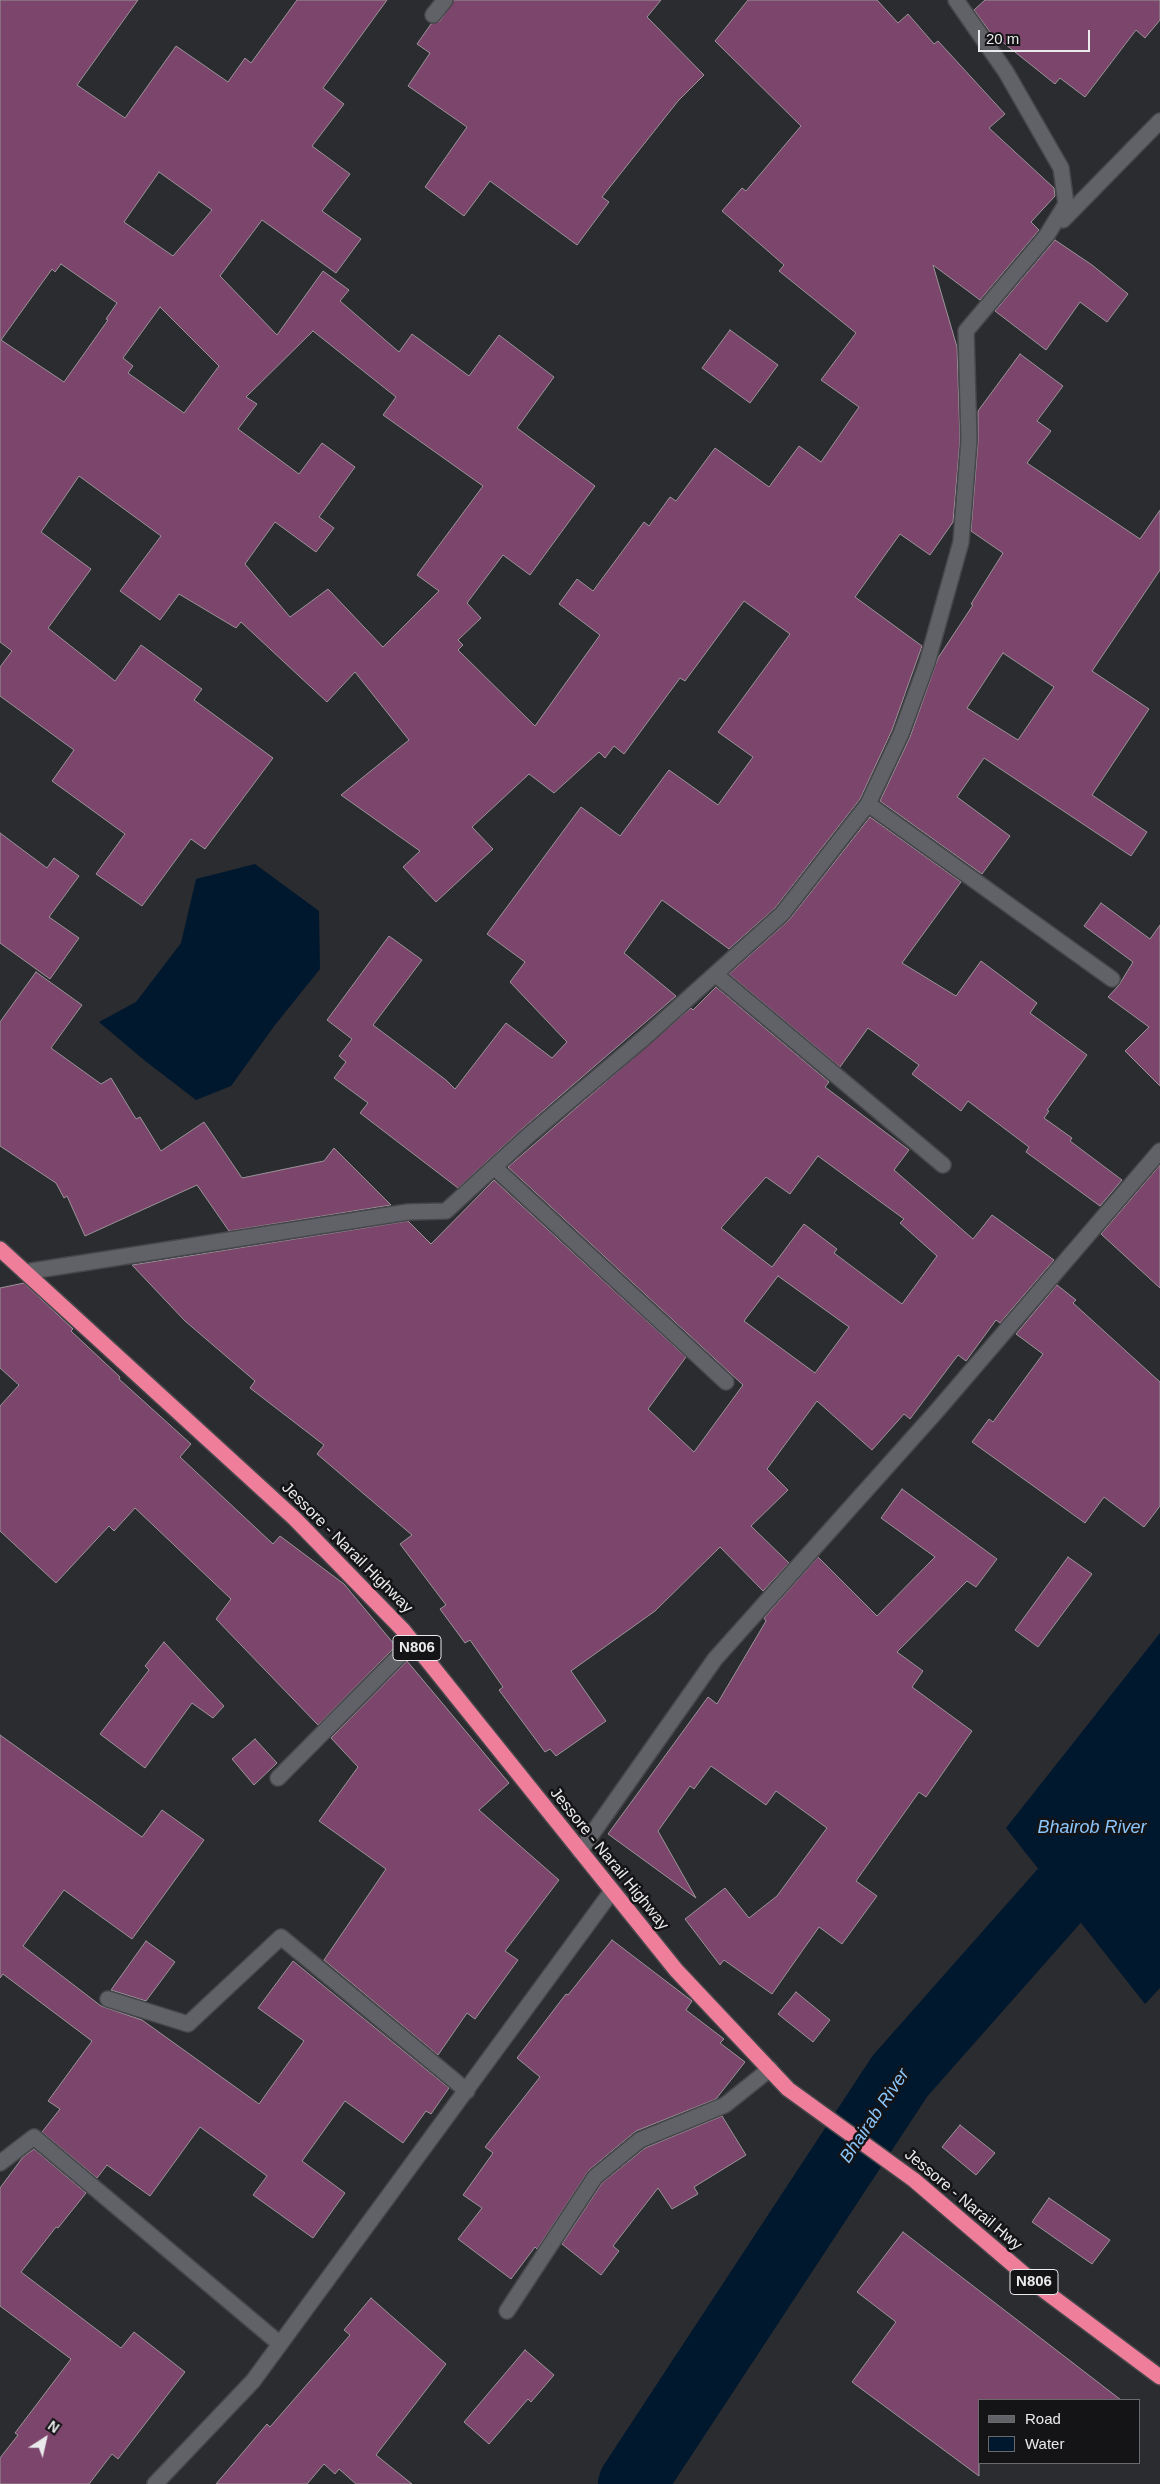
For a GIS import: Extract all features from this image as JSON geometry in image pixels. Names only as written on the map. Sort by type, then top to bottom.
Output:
[{"type":"highway","name":"Jessore - Narail Highway","points":[[0,1249],[294,1518],[412,1642],[676,1970],[788,2089]]},
{"type":"highway","name":"Jessore - Narail Hwy","points":[[788,2089],[914,2180],[1038,2286],[1160,2377]]},
{"type":"street","points":[[432,15],[445,0]]},
{"type":"street","points":[[956,0],[1006,72],[1061,168],[1066,204],[1047,235]]},
{"type":"street","points":[[25,1272],[408,1212],[446,1211],[782,914],[868,804],[902,734],[928,663],[961,542],[969,440],[966,331],[1047,235],[1160,121]]},
{"type":"street","points":[[868,804],[1112,979]]},
{"type":"street","points":[[715,974],[943,1165]]},
{"type":"street","points":[[580,1851],[715,1659],[935,1413],[1160,1151]]},
{"type":"street","points":[[494,1167],[726,1382]]},
{"type":"street","points":[[278,1778],[412,1642]]},
{"type":"street","points":[[155,2484],[253,2381],[612,1891]]},
{"type":"street","points":[[108,1999],[188,2024],[281,1936],[466,2091]]},
{"type":"street","points":[[507,2311],[595,2177],[640,2140],[725,2105],[770,2069]]},
{"type":"street","points":[[0,2163],[34,2136],[280,2344]]},
{"type":"water","points":[[255,864],[319,911],[320,969],[275,1025],[231,1086],[196,1100],[99,1022],[136,1002],[181,943],[196,879]]},
{"type":"water","name":"Bhairob River","points":[[1160,1633],[1160,1988],[1145,2004],[1006,1828]]},
{"type":"building","points":[[0,0],[138,0],[77,85],[125,118],[176,46],[228,82],[245,58],[251,63],[297,0],[387,0],[323,88],[344,104],[312,146],[350,174],[322,211],[361,239],[336,273],[262,220],[220,276],[277,335],[323,271],[349,290],[340,301],[399,352],[412,334],[469,376],[499,335],[554,377],[517,428],[595,486],[530,575],[503,555],[467,603],[481,618],[458,640],[463,645],[458,650],[535,726],[600,635],[559,604],[577,579],[593,591],[644,522],[649,526],[670,497],[676,501],[715,448],[769,487],[799,446],[821,462],[859,407],[821,380],[856,333],[779,271],[784,265],[722,211],[742,188],[746,191],[801,126],[715,41],[748,0],[877,0],[898,23],[908,14],[934,44],[938,41],[1005,114],[989,128],[1054,188],[1055,196],[1031,222],[1039,230],[980,300],[933,265],[957,347],[960,440],[953,522],[930,555],[900,534],[855,597],[922,646],[892,730],[860,799],[775,908],[729,949],[662,900],[624,953],[676,996],[523,1128],[458,1188],[360,1113],[368,1103],[334,1078],[346,1062],[339,1056],[352,1039],[327,1020],[389,936],[422,960],[373,1025],[446,1080],[455,1089],[506,1023],[552,1058],[567,1042],[510,982],[525,962],[487,934],[581,807],[620,836],[669,770],[718,805],[753,757],[718,732],[790,634],[744,601],[685,681],[680,678],[624,754],[614,746],[605,758],[599,752],[554,793],[529,774],[472,827],[493,849],[436,902],[403,867],[420,851],[341,795],[409,740],[355,672],[327,702],[241,622],[236,628],[179,594],[160,620],[120,591],[161,536],[79,476],[41,532],[91,569],[48,628],[115,681],[141,645],[202,689],[194,700],[273,758],[205,849],[191,839],[142,906],[96,874],[125,834],[52,781],[74,750],[0,696],[0,667],[12,651],[0,642]],"holes":[[[159,172],[212,210],[173,256],[124,222]],[[61,264],[117,303],[106,319],[108,320],[64,382],[1,340],[52,269],[55,272]],[[160,307],[219,366],[184,413],[128,373],[133,366],[123,358]],[[313,331],[396,397],[383,415],[483,486],[417,575],[439,591],[383,647],[328,589],[290,617],[245,564],[275,522],[316,552],[334,528],[319,517],[355,467],[322,443],[299,474],[238,429],[257,404],[246,397]]]},
{"type":"building","points":[[454,0],[661,0],[647,17],[704,75],[678,101],[602,197],[609,202],[577,245],[490,181],[464,216],[425,187],[467,127],[408,86],[430,53],[417,44],[431,24],[440,21]]},
{"type":"building","points":[[985,0],[1160,0],[1160,20],[1145,38],[1136,30],[1085,97],[1060,78],[1055,84],[990,32],[974,10]]},
{"type":"building","points":[[1055,240],[1092,265],[1128,294],[1107,322],[1080,302],[1046,350],[995,311]]},
{"type":"building","points":[[730,330],[778,365],[750,403],[702,368]]},
{"type":"building","points":[[1020,354],[1063,386],[1037,421],[1051,431],[1027,463],[1140,539],[1160,510],[1160,570],[1092,671],[1149,709],[1092,795],[1147,832],[1131,856],[984,758],[957,797],[1010,836],[982,874],[880,801],[910,737],[938,658],[973,605],[971,604],[1003,553],[971,531],[978,441],[978,411]],"holes":[[[1003,653],[1054,687],[1018,740],[967,708]]]},
{"type":"building","points":[[870,817],[961,882],[902,963],[956,996],[981,961],[1037,1003],[1030,1013],[1087,1055],[1047,1110],[1049,1111],[1044,1118],[1072,1138],[1070,1141],[1122,1180],[1100,1206],[1026,1152],[1029,1147],[968,1101],[961,1111],[912,1074],[919,1065],[868,1028],[840,1067],[729,974],[789,920]]},
{"type":"building","points":[[0,833],[47,868],[54,858],[79,876],[49,917],[79,938],[50,979],[0,943]]},
{"type":"building","points":[[1101,903],[1150,939],[1160,925],[1160,1086],[1125,1051],[1149,1027],[1108,997],[1119,985],[1133,962],[1084,926]]},
{"type":"building","points":[[36,972],[82,1005],[51,1048],[101,1084],[111,1078],[136,1119],[140,1117],[161,1151],[204,1122],[242,1178],[324,1161],[334,1148],[391,1205],[229,1231],[197,1185],[85,1236],[67,1196],[64,1198],[56,1183],[0,1146],[0,1022]]},
{"type":"building","points":[[716,987],[829,1082],[825,1087],[909,1150],[894,1170],[973,1239],[992,1215],[1054,1260],[1000,1323],[996,1320],[966,1361],[958,1355],[910,1419],[904,1414],[872,1450],[817,1401],[767,1469],[788,1490],[751,1526],[789,1563],[763,1591],[720,1547],[655,1611],[571,1671],[606,1721],[556,1756],[550,1749],[545,1752],[499,1690],[503,1687],[470,1640],[465,1643],[440,1609],[446,1605],[400,1544],[412,1535],[317,1454],[324,1445],[250,1388],[255,1381],[185,1321],[132,1265],[408,1221],[431,1244],[494,1180],[686,1357],[648,1409],[694,1452],[743,1385],[508,1167],[691,1008],[693,1010]],"holes":[[[818,1156],[904,1219],[900,1223],[937,1256],[902,1304],[834,1253],[837,1249],[804,1224],[772,1267],[721,1228],[766,1177],[790,1194]],[[778,1276],[849,1327],[815,1373],[744,1321]]]},
{"type":"building","points":[[1160,1165],[1160,1288],[1101,1234]]},
{"type":"building","points":[[24,1283],[73,1329],[71,1331],[120,1377],[119,1379],[191,1444],[180,1457],[273,1544],[280,1536],[344,1584],[394,1644],[395,1647],[318,1725],[216,1619],[231,1599],[135,1508],[114,1531],[109,1526],[56,1583],[0,1531],[0,1406],[19,1385],[0,1368],[0,1288]]},
{"type":"building","points":[[1057,1285],[1076,1300],[1073,1303],[1160,1382],[1160,1506],[1144,1527],[1104,1497],[1085,1523],[972,1442],[989,1419],[993,1422],[1043,1354],[1016,1334]]},
{"type":"building","points":[[902,1489],[997,1559],[976,1587],[967,1581],[897,1652],[923,1671],[912,1687],[972,1731],[926,1797],[919,1792],[856,1881],[877,1896],[842,1944],[819,1927],[772,1994],[724,1960],[720,1965],[685,1919],[725,1888],[749,1918],[777,1896],[827,1828],[776,1791],[766,1805],[711,1766],[694,1789],[690,1786],[658,1831],[696,1898],[608,1834],[708,1697],[717,1704],[766,1621],[764,1618],[818,1557],[877,1616],[935,1557],[881,1518]]},
{"type":"building","points":[[1068,1557],[1092,1574],[1038,1647],[1015,1630]]},
{"type":"building","points":[[164,1642],[224,1706],[213,1718],[192,1703],[145,1768],[100,1734],[149,1670],[145,1666]]},
{"type":"building","points":[[407,1661],[509,1783],[479,1810],[559,1880],[505,1951],[518,1960],[475,2019],[467,2013],[438,2055],[324,1960],[386,1869],[319,1821],[358,1767],[331,1738]]},
{"type":"building","points":[[0,1735],[142,1837],[162,1810],[204,1840],[132,1939],[64,1890],[23,1946],[101,2006],[142,2020],[259,2104],[304,2041],[258,2008],[293,1961],[449,2088],[431,2114],[426,2111],[403,2143],[345,2101],[302,2161],[345,2193],[313,2238],[253,2195],[267,2176],[200,2127],[150,2196],[107,2165],[97,2178],[42,2132],[60,2109],[48,2101],[92,2041],[3,1974],[0,1978]]},
{"type":"building","points":[[255,1739],[277,1763],[254,1785],[232,1759]]},
{"type":"building","points":[[612,1940],[692,2001],[686,2010],[724,2039],[720,2043],[745,2062],[716,2099],[636,2131],[589,2170],[537,2249],[535,2247],[511,2279],[458,2239],[482,2208],[463,2195],[493,2153],[485,2147],[540,2077],[517,2058],[566,1994],[568,1995]]},
{"type":"building","points":[[146,1941],[175,1962],[146,2001],[111,1990]]},
{"type":"building","points":[[796,1992],[830,2020],[813,2042],[778,2014]]},
{"type":"building","points":[[722,2116],[746,2155],[694,2187],[698,2194],[672,2209],[658,2188],[613,2246],[619,2251],[601,2275],[562,2244],[602,2183],[645,2148]]},
{"type":"building","points":[[960,2125],[995,2153],[976,2175],[942,2147]]},
{"type":"building","points":[[34,2149],[86,2193],[58,2228],[56,2227],[21,2272],[121,2348],[134,2332],[185,2372],[118,2459],[112,2454],[89,2484],[0,2484],[0,2458],[18,2435],[15,2433],[71,2359],[0,2306],[0,2188],[23,2157]]},
{"type":"building","points":[[1049,2198],[1110,2240],[1092,2264],[1032,2222]]},
{"type":"building","points":[[903,2232],[1120,2399],[978,2399],[979,2476],[852,2382],[896,2322],[857,2292]]},
{"type":"building","points":[[371,2298],[446,2364],[376,2455],[412,2484],[356,2484],[339,2469],[335,2474],[324,2464],[307,2484],[216,2484],[267,2424],[270,2427],[350,2335],[344,2330]]},
{"type":"building","points":[[525,2350],[554,2375],[531,2402],[528,2399],[489,2444],[464,2422]]},
{"type":"waterway","name":"Bhairab River","points":[[632,2484],[900,2076],[1160,1782]]}]
